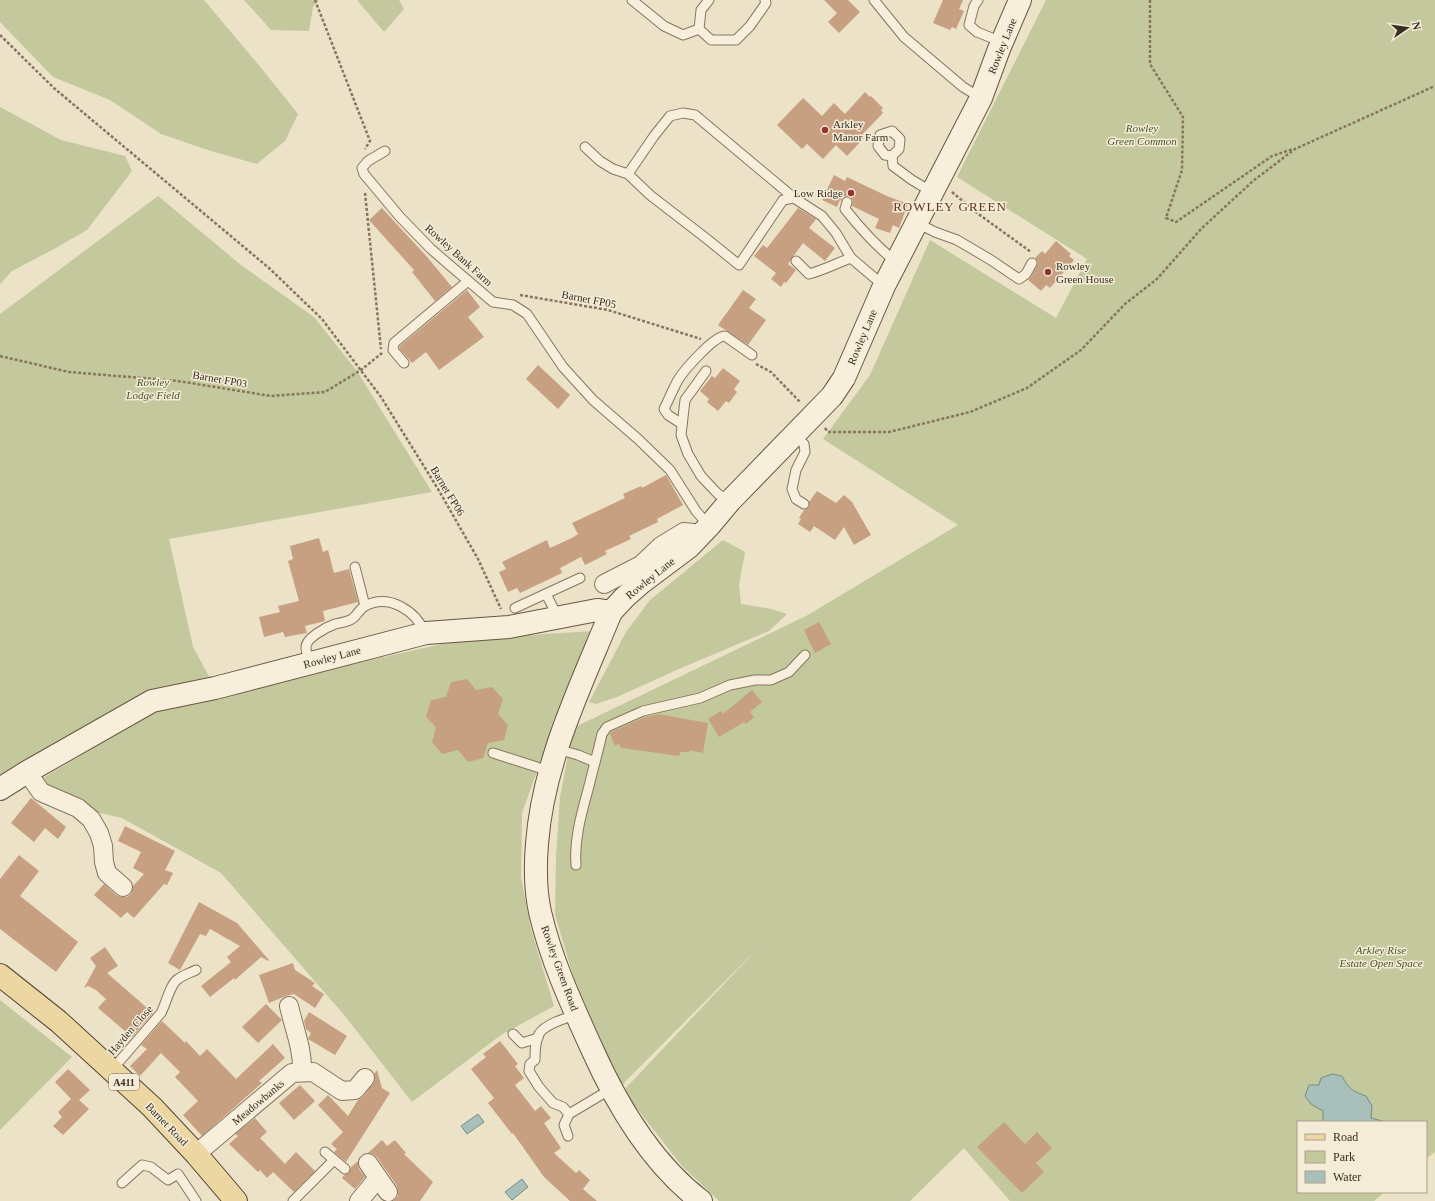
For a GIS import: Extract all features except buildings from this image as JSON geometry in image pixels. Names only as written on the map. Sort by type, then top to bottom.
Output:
[{"type":"main road","name":"Barnet Road","points":[[0,975],[58,1021],[152,1107],[196,1154],[236,1201]]},
{"type":"street","name":"Rowley Lane","points":[[0,789],[152,701],[215,688],[425,633],[512,618],[558,617],[597,610],[611,612],[641,583],[689,547],[706,530],[730,501],[832,396],[844,378],[896,262],[982,98],[1002,42],[1020,0]]},
{"type":"street","points":[[604,584],[641,565],[661,546],[684,532],[706,530]]},
{"type":"street","name":"Rowley Green Road","points":[[611,612],[569,713],[549,771],[542,801],[538,835],[535,873],[537,893],[540,912],[553,955],[576,1015],[611,1088],[636,1130],[660,1161],[690,1192],[701,1201]]},
{"type":"street","points":[[27,772],[41,792],[78,808],[91,819],[99,833],[103,846],[104,862],[107,873],[123,887]]},
{"type":"street","points":[[289,1006],[295,1032],[300,1045],[302,1072],[313,1072],[342,1091],[355,1090],[365,1078]]},
{"type":"street","name":"Meadowbanks","points":[[196,1154],[292,1072],[302,1072]]},
{"type":"street","points":[[359,1201],[383,1185],[368,1163]]},
{"type":"lane","points":[[632,0],[664,26],[683,35],[699,29]]},
{"type":"lane","points":[[699,29],[701,10],[709,0]]},
{"type":"lane","points":[[699,29],[712,40],[736,40],[750,26],[766,4],[765,0]]},
{"type":"lane","points":[[874,0],[904,37],[963,86],[982,98]]},
{"type":"lane","points":[[978,0],[974,6],[969,25],[977,32],[1002,42]]},
{"type":"lane","points":[[628,174],[654,136],[670,116],[683,113],[695,115],[794,198],[822,216],[836,233],[851,258],[884,286]]},
{"type":"lane","points":[[585,147],[600,161],[613,169],[628,174],[650,195],[739,265],[783,200],[794,198]]},
{"type":"lane","name":"Rowley Bank Farm","points":[[385,151],[368,161],[362,168],[364,174],[400,217],[431,249],[493,302],[513,305],[527,314],[563,367],[593,400],[638,438],[670,470],[696,511],[706,530]]},
{"type":"lane","points":[[892,156],[893,166],[912,180],[935,188]]},
{"type":"lane","points":[[846,202],[844,209],[882,250],[896,262]]},
{"type":"lane","points":[[917,222],[935,232],[957,240],[992,260],[1019,279],[1026,274],[1032,263]]},
{"type":"lane","points":[[796,261],[809,274],[822,271],[851,258]]},
{"type":"lane","points":[[404,364],[393,350],[394,343],[468,281]]},
{"type":"lane","points":[[682,424],[668,415],[664,408],[679,379],[704,349],[719,337],[725,336],[751,358]]},
{"type":"lane","points":[[706,371],[685,400],[681,435],[688,454],[702,476],[718,494],[730,501]]},
{"type":"lane","points":[[794,435],[804,444],[805,452],[796,470],[792,489],[796,498],[804,504]]},
{"type":"lane","points":[[355,567],[365,606]]},
{"type":"lane","points":[[512,618],[546,594],[580,578]]},
{"type":"lane","points":[[546,594],[558,617]]},
{"type":"lane","points":[[310,663],[305,647],[307,642],[319,632],[329,627],[351,620],[365,606],[376,602],[390,602],[401,607],[415,616],[422,624],[425,633]]},
{"type":"lane","points":[[576,865],[576,837],[602,734],[607,727],[644,711],[700,698],[730,685],[755,680],[771,680],[789,672],[805,655]]},
{"type":"lane","points":[[556,749],[578,755],[595,762]]},
{"type":"lane","points":[[493,753],[549,771]]},
{"type":"lane","name":"Hayden Close","points":[[111,1071],[161,1013],[175,982],[196,970]]},
{"type":"lane","points":[[569,1114],[563,1107],[554,1103],[539,1086],[529,1071],[530,1064],[535,1060],[536,1045],[540,1033],[555,1022],[576,1015]]},
{"type":"lane","points":[[513,1034],[522,1043],[538,1038]]},
{"type":"lane","points":[[568,1136],[564,1125],[569,1114],[611,1088]]},
{"type":"lane","points":[[325,1152],[345,1169]]},
{"type":"lane","points":[[293,1201],[334,1160]]},
{"type":"lane","points":[[122,1183],[142,1165],[151,1167],[168,1180],[178,1174],[196,1201]]},
{"type":"path","points":[[1150,0],[1150,64],[1183,116],[1182,170],[1166,218],[1176,222],[1272,156],[1295,149],[1435,86]]},
{"type":"path","name":"Barnet FP06","points":[[0,35],[55,89],[269,268],[322,319],[389,410],[438,489],[512,618]]},
{"type":"path","points":[[751,358],[771,372],[828,432],[889,432],[970,412],[1027,388],[1082,350],[1125,304],[1157,279],[1202,228],[1253,181],[1295,149]]},
{"type":"path","points":[[935,188],[951,191],[977,213],[1035,254],[1031,260],[1032,263]]},
{"type":"path","name":"Barnet FP05","points":[[514,294],[608,310],[712,342]]},
{"type":"path","points":[[361,370],[394,343]]},
{"type":"path","name":"Barnet FP03","points":[[0,356],[70,372],[178,381],[271,396],[325,392],[361,370]]},
{"type":"green space","points":[[0,0],[204,0],[298,114],[285,141],[257,164],[211,151],[161,134],[110,100],[53,77],[0,22]]},
{"type":"green space","points":[[244,0],[319,0],[313,7],[309,31],[271,30]]},
{"type":"green space","points":[[357,0],[399,0],[404,9],[384,32]]},
{"type":"green space","points":[[1046,0],[1435,0],[1435,1152],[1427,1158],[1427,1121],[1297,1121],[1297,1193],[1384,1193],[1374,1201],[1010,1201],[964,1148],[910,1201],[719,1201],[682,1166],[623,1091],[760,946],[621,1086],[575,982],[555,915],[556,856],[560,797],[573,728],[806,616],[958,525],[823,439],[870,375],[930,240],[1056,318],[1087,259],[957,177]]},
{"type":"green space","points":[[0,107],[61,140],[125,156],[132,171],[87,230],[12,271],[0,284]]},
{"type":"green space","name":"Rowley Lodge Field","points":[[158,196],[241,265],[314,317],[357,371],[432,492],[169,539],[193,647],[211,680],[0,778],[0,314]]},
{"type":"green space","points":[[723,540],[745,552],[739,585],[741,604],[771,609],[787,614],[769,631],[617,697],[596,704],[589,702],[626,632],[650,600]]},
{"type":"green space","points":[[593,631],[556,719],[522,813],[521,877],[531,929],[554,1006],[501,1035],[412,1102],[345,1016],[221,873],[122,818],[78,808],[45,789],[41,779],[152,713],[218,694],[464,639]]},
{"type":"green space","points":[[0,1000],[72,1057],[0,1130]]},
{"type":"water","points":[[1332,1074],[1342,1076],[1351,1089],[1366,1096],[1372,1106],[1371,1118],[1382,1121],[1323,1121],[1323,1111],[1311,1104],[1305,1096],[1309,1085],[1319,1085],[1321,1078]]},
{"type":"water","points":[[478,1114],[484,1122],[467,1134],[461,1126]]},
{"type":"water","points":[[522,1179],[528,1187],[512,1200],[505,1192]]},
{"type":"place","name":"Arkley Manor Farm","points":[[825,130]]},
{"type":"place","name":"Low Ridge","points":[[851,193]]},
{"type":"place","name":"Rowley Green House","points":[[1048,272]]},
{"type":"district","name":"ROWLEY GREEN","points":[[950,206]]},
{"type":"park label","name":"Rowley Green Common","points":[[1142,134]]},
{"type":"park label","name":"Arkley Rise Estate Open Space","points":[[1381,956]]}]
